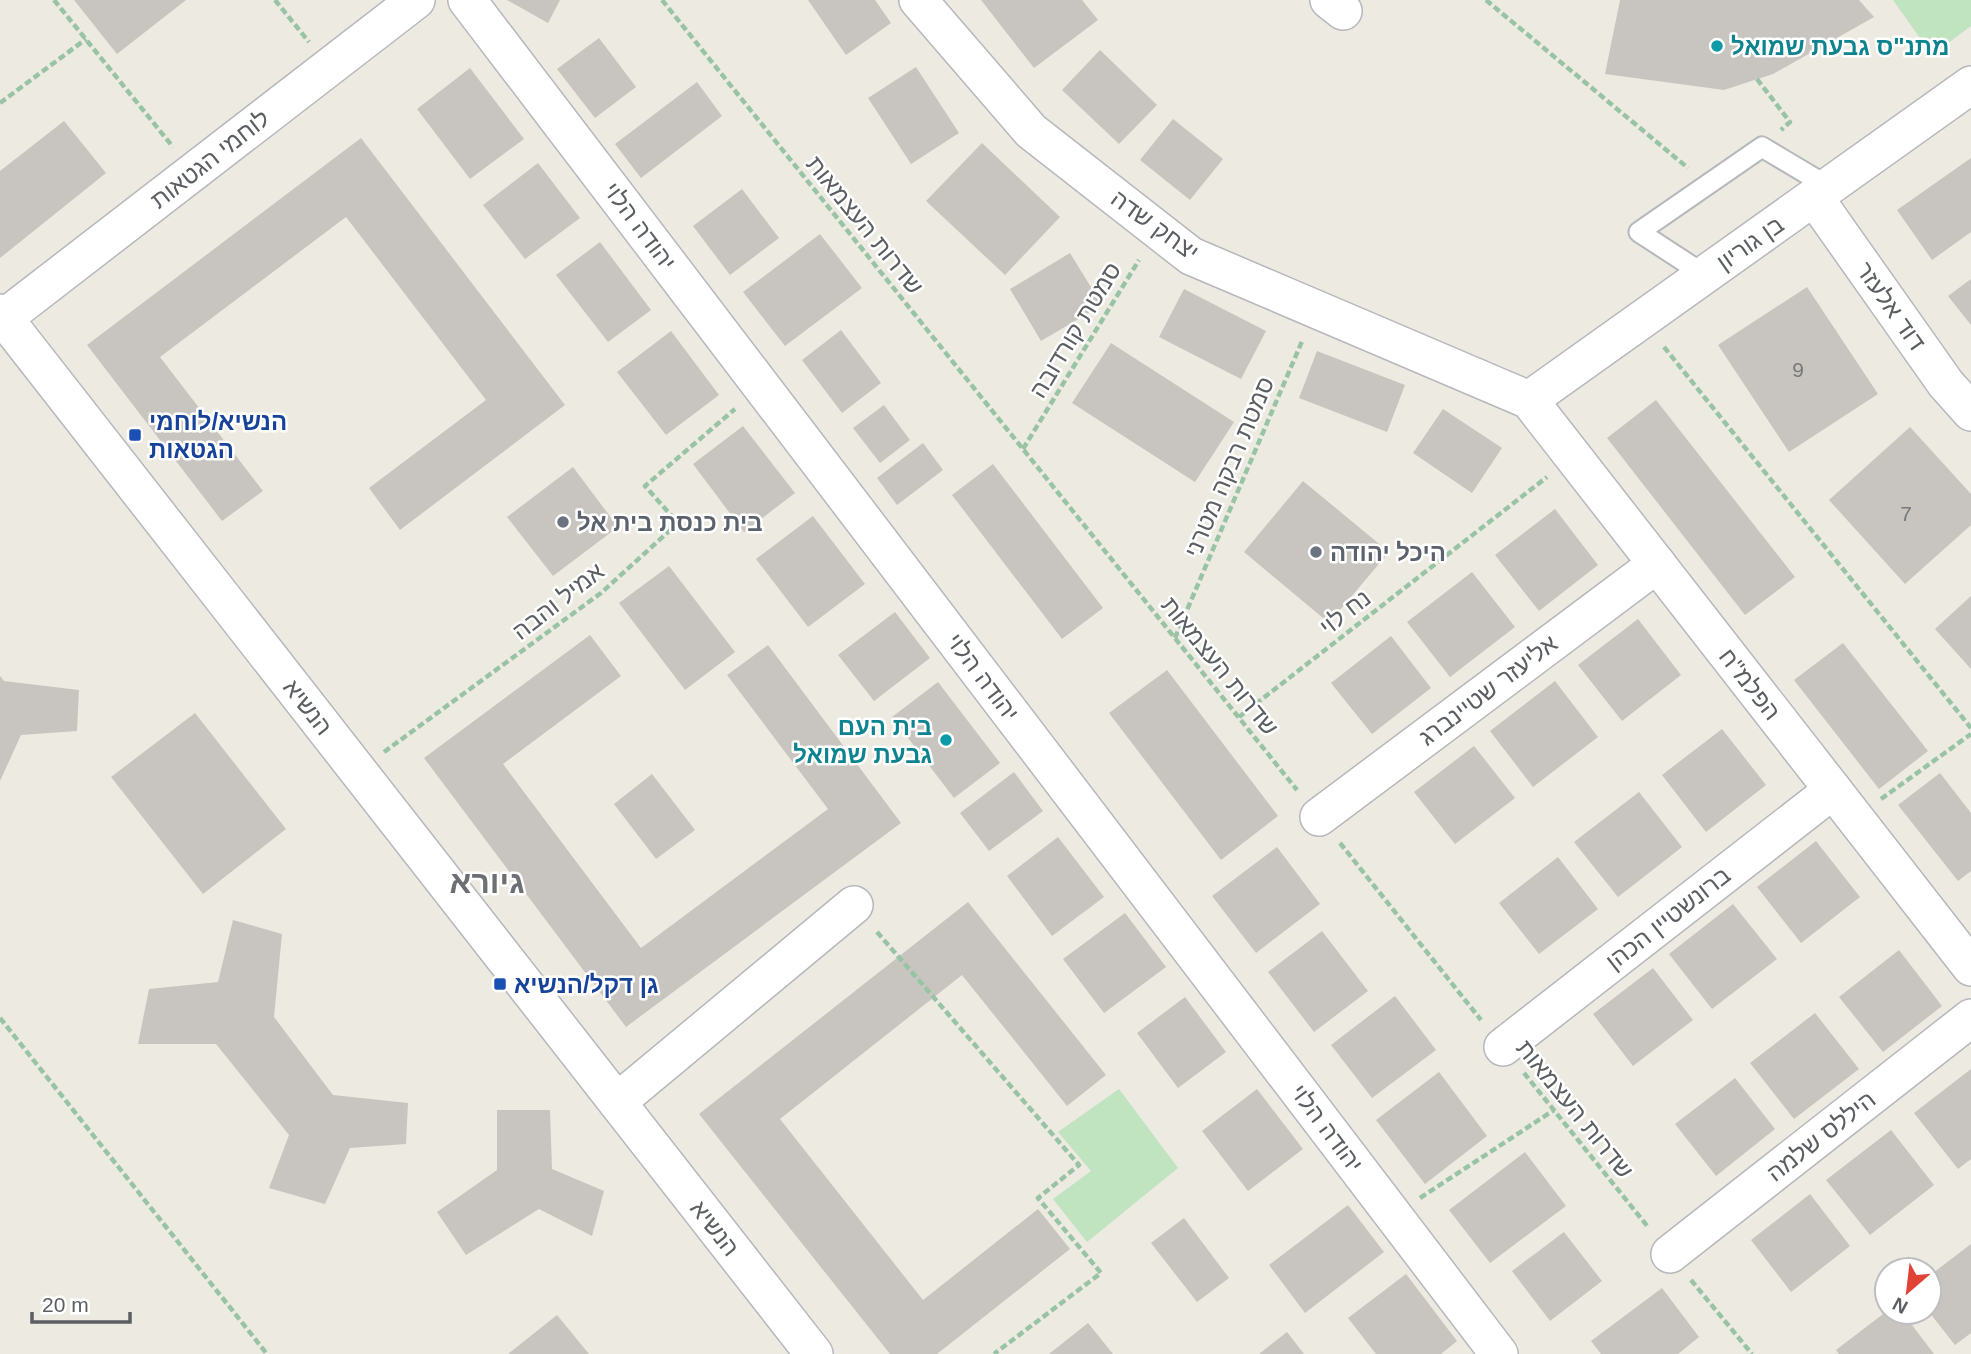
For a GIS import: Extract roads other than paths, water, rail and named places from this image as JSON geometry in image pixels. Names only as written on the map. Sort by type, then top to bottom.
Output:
[{"type":"street","name":"לוחמי הגטאות","points":[[2,316],[416,0]]},
{"type":"street","name":"יהודה הלוי","points":[[467,0],[1499,1354]]},
{"type":"street","name":"יצחק שדה","points":[[918,0],[1031,131],[1191,256],[1529,400]]},
{"type":"street","name":"בן גוריון","points":[[1529,400],[1971,85]]},
{"type":"street","name":"דוד אלעזר","points":[[1821,192],[1946,384],[1971,412]]},
{"type":"street","name":"הנשיא","points":[[2,316],[814,1354]]},
{"type":"street","name":"הפלמ\"ח","points":[[1529,400],[1971,967]]},
{"type":"street","name":"אליעזר שטיינברג","points":[[1319,817],[1657,564]]},
{"type":"street","name":"ברונשטיין הכהן","points":[[1503,1047],[1844,804]]},
{"type":"street","points":[[617,1102],[853,905]]},
{"type":"street","name":"היללס שלמה","points":[[1670,1254],[1971,1018]]},
{"type":"lane","points":[[1704,275],[1639,232],[1762,147],[1821,192]]},
{"type":"place","name":"מתנ\"ס גבעת שמואל","points":[[1717,46]]},
{"type":"place","name":"הנשיא/לוחמי הגטאות","points":[[135,435]]},
{"type":"place","name":"בית כנסת בית אל","points":[[563,522]]},
{"type":"place","name":"היכל יהודה","points":[[1316,552]]},
{"type":"place","name":"בית העם גבעת שמואל","points":[[946,740]]},
{"type":"place","name":"גן דקל/הנשיא","points":[[500,984]]},
{"type":"district","name":"גיורא","points":[[487,882]]}]
